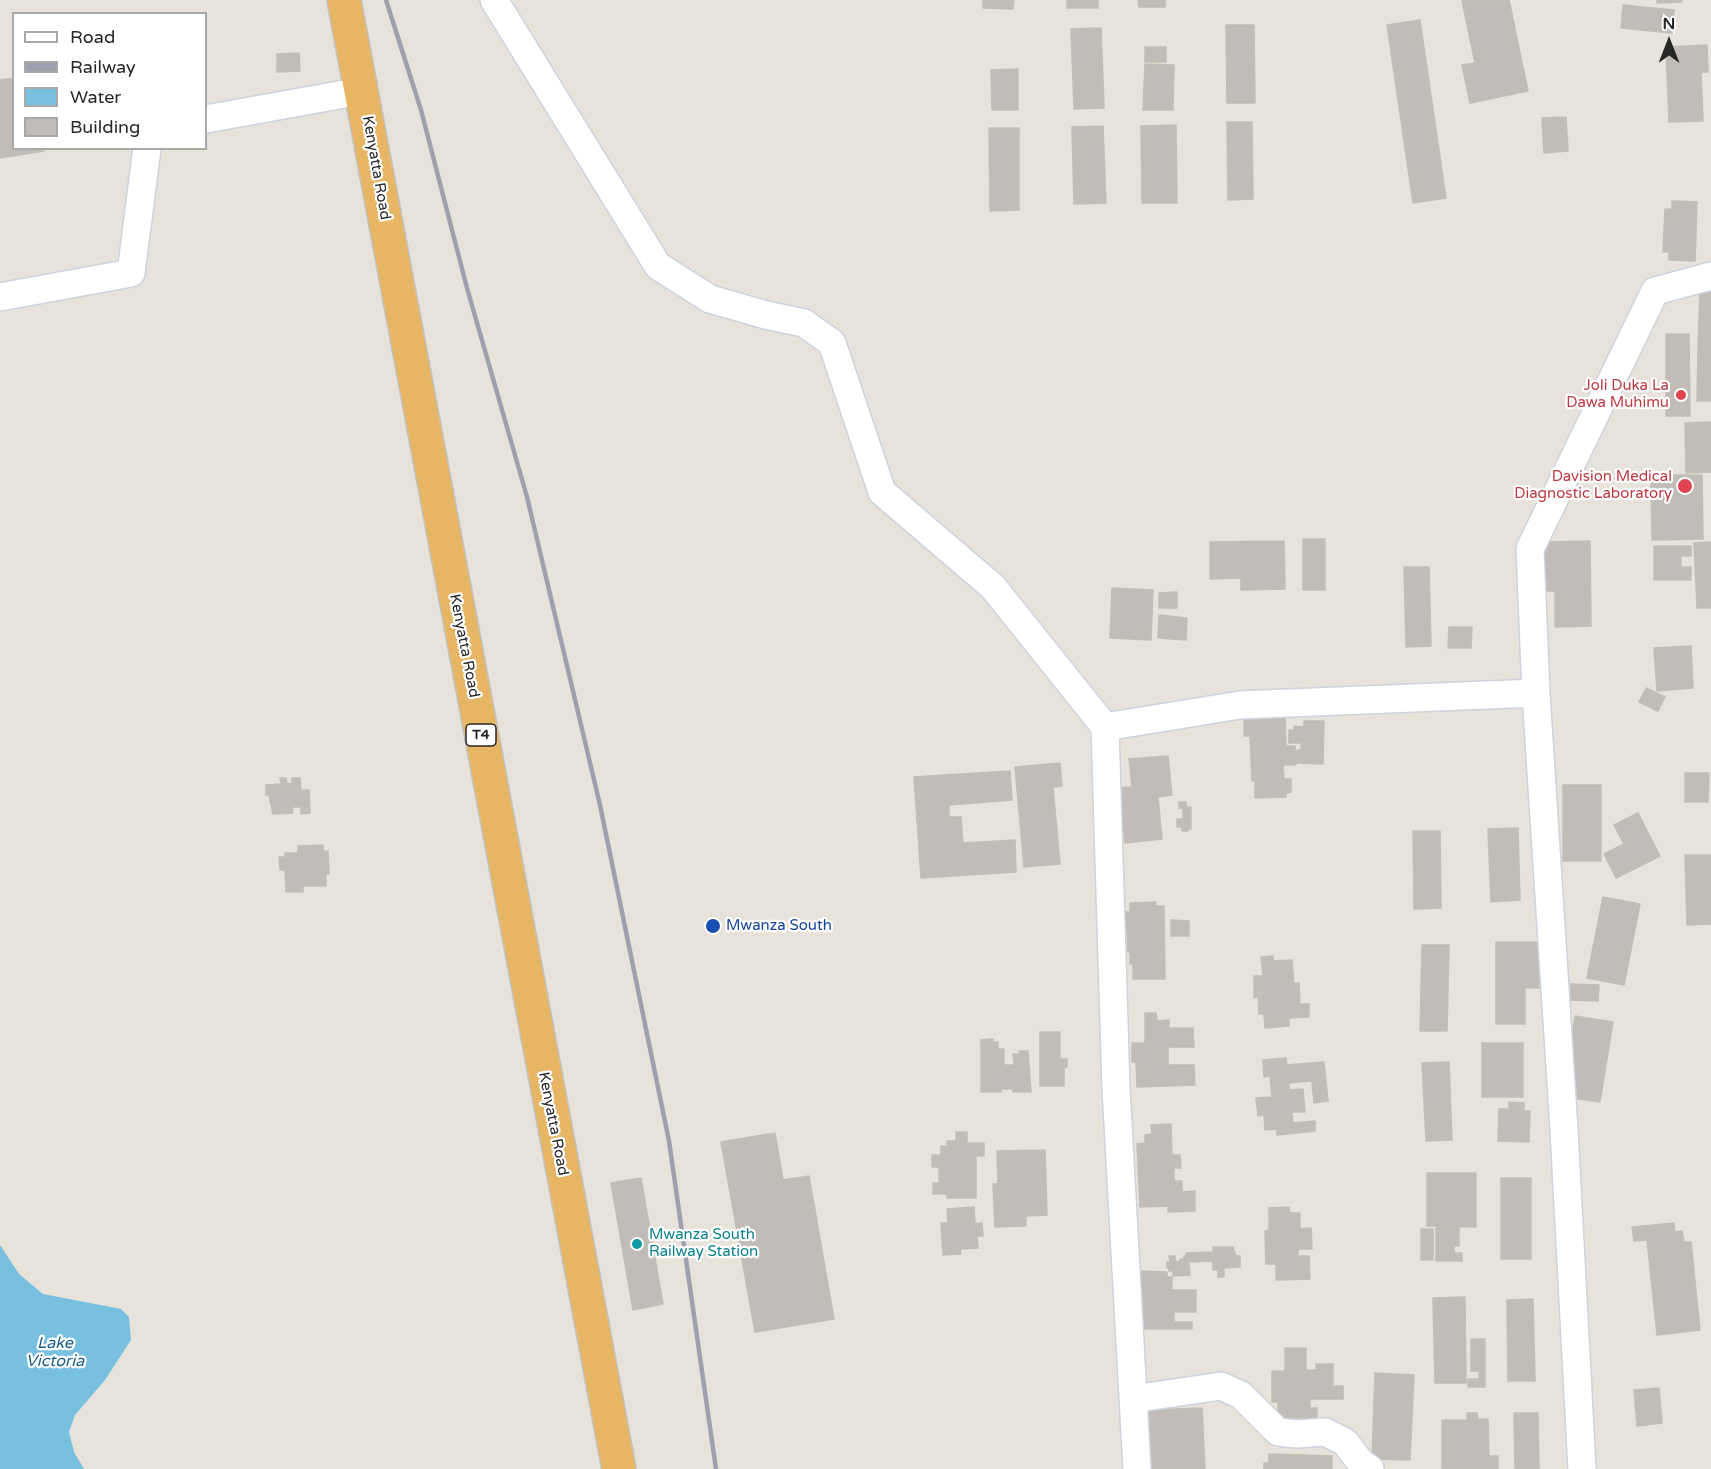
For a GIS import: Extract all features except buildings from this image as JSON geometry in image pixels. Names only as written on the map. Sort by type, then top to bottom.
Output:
[{"type":"highway","name":"Kenyatta Road","points":[[344,0],[594,1341],[620,1469]]},
{"type":"street","points":[[494,0],[658,266],[710,298],[766,315],[804,323],[832,344],[882,492],[993,587],[1105,727],[1116,1088],[1137,1469]]},
{"type":"street","points":[[207,119],[361,91]]},
{"type":"street","points":[[0,297],[131,273],[147,150]]},
{"type":"street","points":[[1582,1469],[1564,1129],[1536,693],[1530,549],[1655,291],[1711,276]]},
{"type":"street","points":[[1105,727],[1240,705],[1536,693]]},
{"type":"street","points":[[1133,1399],[1221,1386],[1241,1395],[1278,1432],[1297,1434],[1324,1432],[1345,1442],[1361,1464],[1370,1469]]},
{"type":"water","name":"Lake Victoria","points":[[0,1245],[19,1274],[43,1294],[121,1309],[129,1317],[131,1340],[105,1380],[75,1415],[69,1432],[74,1452],[84,1469],[0,1469]]},
{"type":"railway","points":[[386,0],[421,110],[467,288],[527,497],[600,805],[669,1141],[716,1469]]},
{"type":"place","name":"Joli Duka La Dawa Muhimu","points":[[1681,395]]},
{"type":"place","name":"Davision Medical Diagnostic Laboratory","points":[[1685,486]]},
{"type":"place","name":"Mwanza South","points":[[713,926]]},
{"type":"place","name":"Mwanza South Railway Station","points":[[637,1244]]}]
